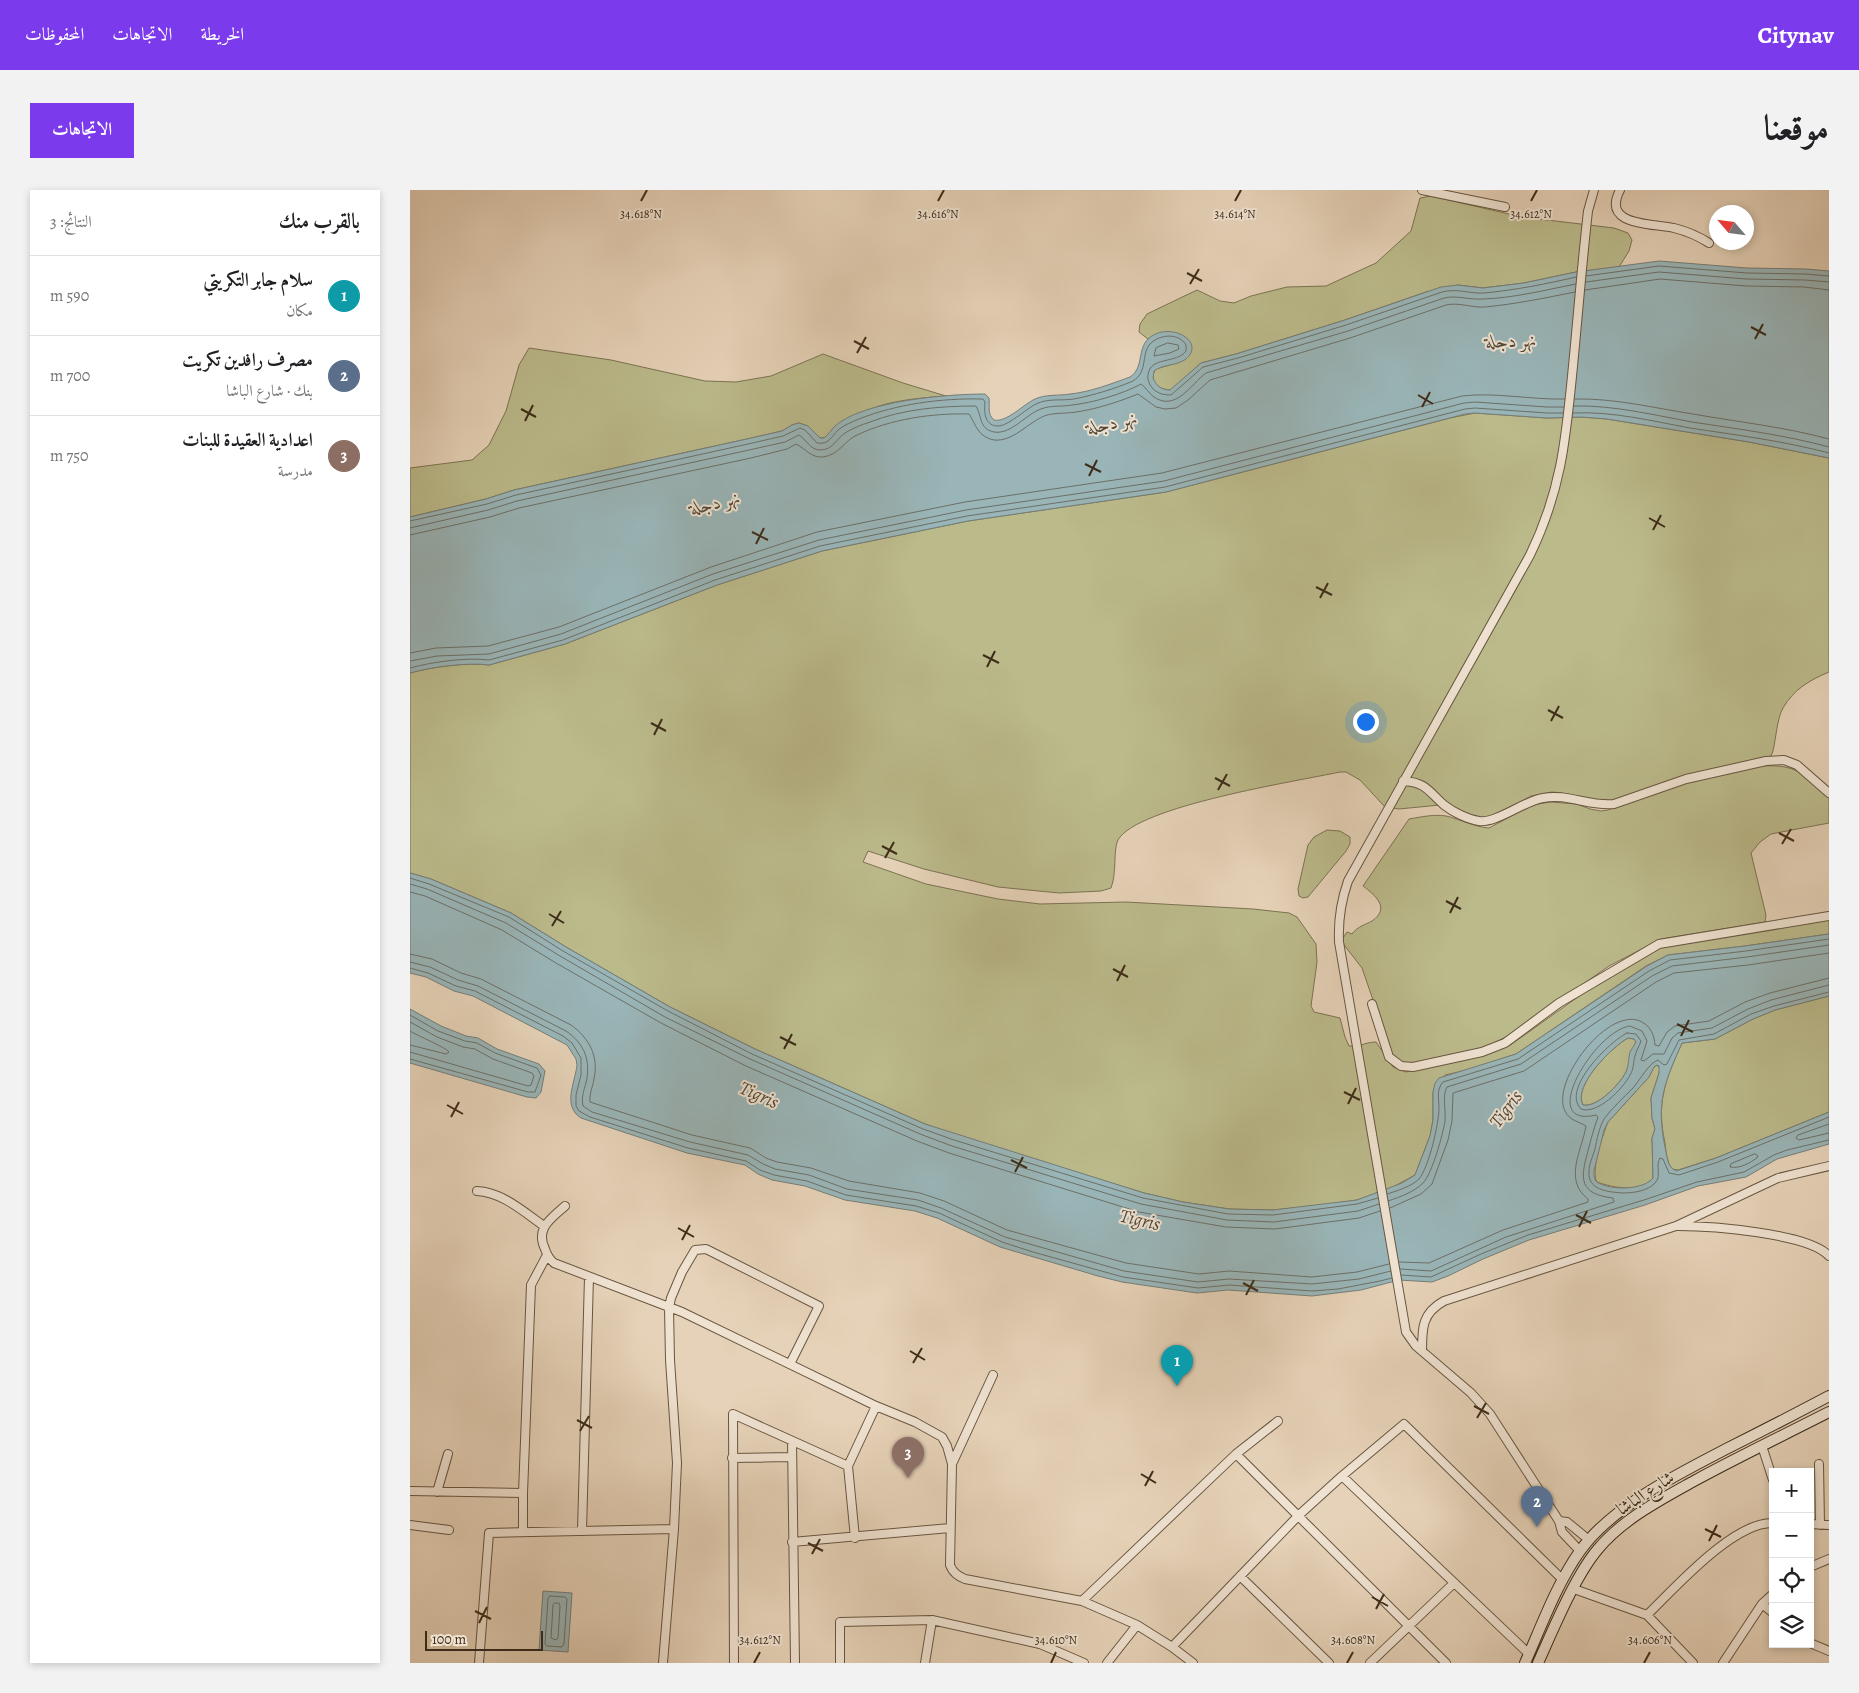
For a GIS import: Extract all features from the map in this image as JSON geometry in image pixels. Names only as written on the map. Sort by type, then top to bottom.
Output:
[{"type":"main road","points":[[1527,1659],[1563,1580],[1580,1551],[1589,1540],[1622,1511],[1661,1484],[1829,1396]]},
{"type":"main road","name":"شارع الباشا","points":[[1538,1663],[1574,1589],[1598,1549],[1633,1517],[1679,1489],[1829,1412]]},
{"type":"street","points":[[1422,190],[1505,207]]},
{"type":"street","points":[[1580,1551],[1562,1532],[1559,1521],[1486,1409],[1471,1393],[1408,1337],[1404,1323],[1339,942],[1340,911],[1348,881],[1539,536],[1554,497],[1566,436],[1587,222],[1589,205],[1594,190]]},
{"type":"street","points":[[1620,190],[1616,198],[1617,208],[1625,218],[1634,222],[1683,231],[1709,243]]},
{"type":"street","points":[[1403,780],[1421,784],[1452,810],[1473,820],[1484,822],[1543,798],[1564,797],[1604,805],[1614,804],[1686,779],[1766,761],[1784,760],[1797,765],[1829,793]]},
{"type":"street","points":[[1372,1004],[1389,1057],[1400,1066],[1413,1067],[1482,1052],[1505,1043],[1559,1003],[1659,944],[1829,916]]},
{"type":"street","points":[[1422,1351],[1423,1326],[1429,1313],[1444,1301],[1676,1226],[1778,1178],[1829,1166]]},
{"type":"street","points":[[477,1191],[489,1192],[507,1201],[544,1226]]},
{"type":"street","points":[[565,1206],[544,1226],[541,1239],[550,1260],[559,1266],[669,1308],[876,1406],[915,1422],[942,1437],[947,1446],[952,1464],[950,1565],[959,1576],[965,1579],[1082,1601],[1137,1626],[1172,1647],[1193,1663]]},
{"type":"street","points":[[1676,1226],[1725,1228],[1791,1239],[1819,1247],[1829,1256]]},
{"type":"street","points":[[663,1663],[674,1529],[677,1463],[670,1360],[669,1308],[671,1298],[695,1250],[706,1249],[819,1306],[790,1364]]},
{"type":"street","points":[[523,1532],[531,1285],[547,1255]]},
{"type":"street","points":[[582,1531],[589,1277]]},
{"type":"street","points":[[952,1464],[993,1375]]},
{"type":"street","points":[[855,1538],[848,1466],[876,1406]]},
{"type":"street","points":[[734,1663],[732,1414],[848,1466]]},
{"type":"street","points":[[1082,1601],[1236,1454],[1278,1421]]},
{"type":"street","points":[[1172,1647],[1299,1516],[1342,1476],[1404,1424],[1563,1580]]},
{"type":"street","points":[[792,1441],[795,1663]]},
{"type":"street","points":[[1762,1446],[1769,1468]]},
{"type":"street","points":[[437,1492],[448,1454]]},
{"type":"street","points":[[1236,1454],[1446,1663]]},
{"type":"street","points":[[732,1458],[792,1457]]},
{"type":"street","points":[[1819,1464],[1820,1525]]},
{"type":"street","points":[[1342,1476],[1454,1584],[1527,1659]]},
{"type":"street","points":[[410,1491],[523,1493]]},
{"type":"street","points":[[1559,1521],[1566,1522],[1589,1540]]},
{"type":"street","points":[[1647,1615],[1696,1567],[1744,1530],[1756,1525],[1769,1523]]},
{"type":"street","points":[[1814,1524],[1829,1525]]},
{"type":"street","points":[[410,1525],[449,1530]]},
{"type":"street","points":[[792,1542],[855,1538],[950,1528]]},
{"type":"street","points":[[479,1663],[489,1533],[674,1529]]},
{"type":"street","points":[[1814,1565],[1829,1558]]},
{"type":"street","points":[[1240,1576],[1329,1663]]},
{"type":"street","points":[[1370,1663],[1454,1584]]},
{"type":"street","points":[[1574,1589],[1647,1615],[1693,1663]]},
{"type":"street","points":[[1723,1663],[1762,1604],[1769,1598]]},
{"type":"street","points":[[1762,1604],[1769,1610]]},
{"type":"street","points":[[925,1663],[932,1620]]},
{"type":"street","points":[[840,1663],[840,1622],[932,1620],[1040,1644],[1084,1663]]},
{"type":"street","points":[[1107,1663],[1137,1626]]},
{"type":"street","points":[[1814,1645],[1829,1651]]},
{"type":"shaded area","points":[[1431,196],[1522,217],[1614,228],[1628,233],[1632,240],[1629,251],[1619,267],[1576,272],[1524,283],[1483,288],[1458,285],[1426,292],[1345,320],[1201,363],[1171,390],[1161,388],[1156,384],[1153,374],[1156,369],[1173,364],[1158,334],[1148,339],[1139,332],[1140,324],[1147,314],[1197,290],[1220,301],[1234,303],[1251,296],[1287,287],[1326,286],[1376,263],[1411,231],[1420,198]]},
{"type":"shaded area","points":[[529,348],[611,360],[705,381],[736,382],[771,376],[823,354],[903,383],[946,396],[906,400],[868,410],[824,438],[820,438],[808,426],[799,423],[782,431],[514,490],[486,499],[410,517],[410,468],[472,460],[489,445],[506,411],[519,365]]},
{"type":"shaded area","points":[[1475,413],[1547,418],[1581,417],[1607,419],[1749,442],[1829,458],[1829,672],[1803,686],[1787,701],[1779,717],[1771,756],[1676,778],[1612,801],[1606,802],[1552,792],[1531,796],[1490,817],[1476,818],[1440,805],[1399,809],[1385,807],[1360,780],[1346,772],[1290,782],[1186,806],[1155,816],[1131,828],[1118,840],[1111,888],[1101,891],[1059,893],[998,887],[924,869],[868,851],[863,862],[926,884],[998,899],[1040,904],[1126,902],[1253,909],[1289,913],[1297,917],[1316,944],[1317,962],[1311,1006],[1314,1012],[1340,1018],[1349,1046],[1376,1042],[1393,1067],[1406,1072],[1509,1046],[1592,987],[1664,946],[1829,919],[1829,934],[1668,955],[1646,966],[1516,1054],[1445,1075],[1433,1092],[1433,1120],[1430,1136],[1415,1175],[1391,1188],[1357,1200],[1323,1205],[1273,1210],[1229,1209],[1183,1202],[1144,1193],[955,1135],[925,1124],[755,1049],[670,1007],[511,913],[431,879],[410,873],[410,673],[450,666],[489,665],[565,644],[717,585],[822,551],[968,521],[1166,492]]},
{"type":"shaded area","points":[[1760,766],[1783,767],[1799,772],[1829,798],[1829,823],[1771,834],[1760,842],[1751,853],[1766,915],[1765,922],[1661,939],[1609,966],[1511,1034],[1484,1048],[1411,1064],[1401,1063],[1392,1055],[1362,968],[1341,941],[1347,932],[1352,934],[1359,927],[1378,916],[1381,907],[1379,902],[1363,886],[1409,819],[1441,815],[1489,828],[1526,808],[1538,804],[1551,802],[1577,804],[1590,809],[1608,810],[1680,783]]},
{"type":"shaded area","points":[[1327,830],[1340,831],[1350,837],[1350,844],[1308,897],[1303,898],[1299,896],[1298,889],[1308,845],[1314,837]]},
{"type":"shaded area","points":[[1829,996],[1829,1112],[1716,1158],[1678,1170],[1672,1169],[1667,1157],[1661,1115],[1667,1081],[1682,1043],[1715,1039],[1775,1010]]},
{"type":"shaded area","points":[[1628,1038],[1636,1041],[1629,1065],[1623,1077],[1601,1099],[1589,1105],[1583,1105],[1581,1097],[1588,1078],[1613,1049]]},
{"type":"shaded area","points":[[1657,1065],[1660,1069],[1651,1098],[1652,1118],[1655,1129],[1652,1138],[1653,1178],[1641,1186],[1626,1188],[1597,1182],[1595,1177],[1596,1162],[1608,1122],[1649,1077]]},
{"type":"water","name":"نهر دجلة","points":[[1659,261],[1747,268],[1829,271],[1829,458],[1749,442],[1607,419],[1465,414],[1166,492],[968,521],[822,551],[717,585],[565,644],[489,665],[450,666],[410,673],[410,517],[486,499],[514,490],[782,431],[799,423],[808,426],[820,438],[824,438],[835,426],[848,417],[865,410],[906,401],[949,395],[985,394],[989,398],[990,415],[994,420],[1004,419],[1039,397],[1066,395],[1085,391],[1130,377],[1137,369],[1143,348],[1148,339],[1156,334],[1165,332],[1174,332],[1182,335],[1192,346],[1191,352],[1186,359],[1154,371],[1153,378],[1156,383],[1164,389],[1170,390],[1201,363],[1345,320],[1441,287],[1458,285],[1483,288],[1524,283],[1576,272]]},
{"type":"water","name":"Tigris","points":[[410,873],[431,879],[511,913],[670,1007],[755,1049],[925,1124],[1144,1193],[1183,1202],[1229,1209],[1273,1210],[1357,1200],[1402,1183],[1415,1175],[1430,1136],[1433,1120],[1433,1092],[1435,1083],[1439,1078],[1516,1054],[1647,966],[1668,955],[1829,934],[1829,996],[1775,1010],[1715,1039],[1682,1043],[1666,1082],[1661,1118],[1668,1161],[1676,1171],[1716,1158],[1829,1112],[1829,1144],[1777,1159],[1746,1177],[1698,1186],[1645,1205],[1529,1240],[1432,1282],[1399,1280],[1361,1290],[1312,1296],[1228,1290],[1197,1293],[1122,1282],[1098,1276],[1000,1247],[937,1218],[915,1211],[845,1200],[805,1186],[772,1180],[758,1174],[745,1165],[687,1153],[581,1118],[572,1107],[571,1094],[577,1065],[576,1059],[567,1045],[473,996],[454,991],[426,977],[410,973]],"holes":[[[1628,1038],[1634,1039],[1636,1042],[1630,1052],[1627,1070],[1623,1077],[1601,1099],[1595,1103],[1583,1105],[1581,1097],[1588,1078],[1604,1058]],[[1657,1065],[1659,1066],[1659,1073],[1651,1098],[1652,1118],[1655,1129],[1652,1138],[1653,1178],[1649,1182],[1635,1187],[1618,1188],[1603,1185],[1595,1180],[1594,1171],[1604,1130],[1608,1122],[1649,1077]]]},
{"type":"water","points":[[410,1009],[441,1026],[466,1036],[478,1038],[497,1049],[539,1064],[545,1071],[541,1092],[536,1098],[527,1097],[410,1063]]},
{"type":"water","points":[[543,1591],[572,1593],[568,1652],[539,1650]]},
{"type":"place","name":"سلام جابر التكريتي","points":[[1177,1386]]},
{"type":"place","name":"اعدادية العقيدة للبنات","points":[[908,1478]]},
{"type":"place","name":"مصرف رافدين تكريت","points":[[1537,1527]]}]
